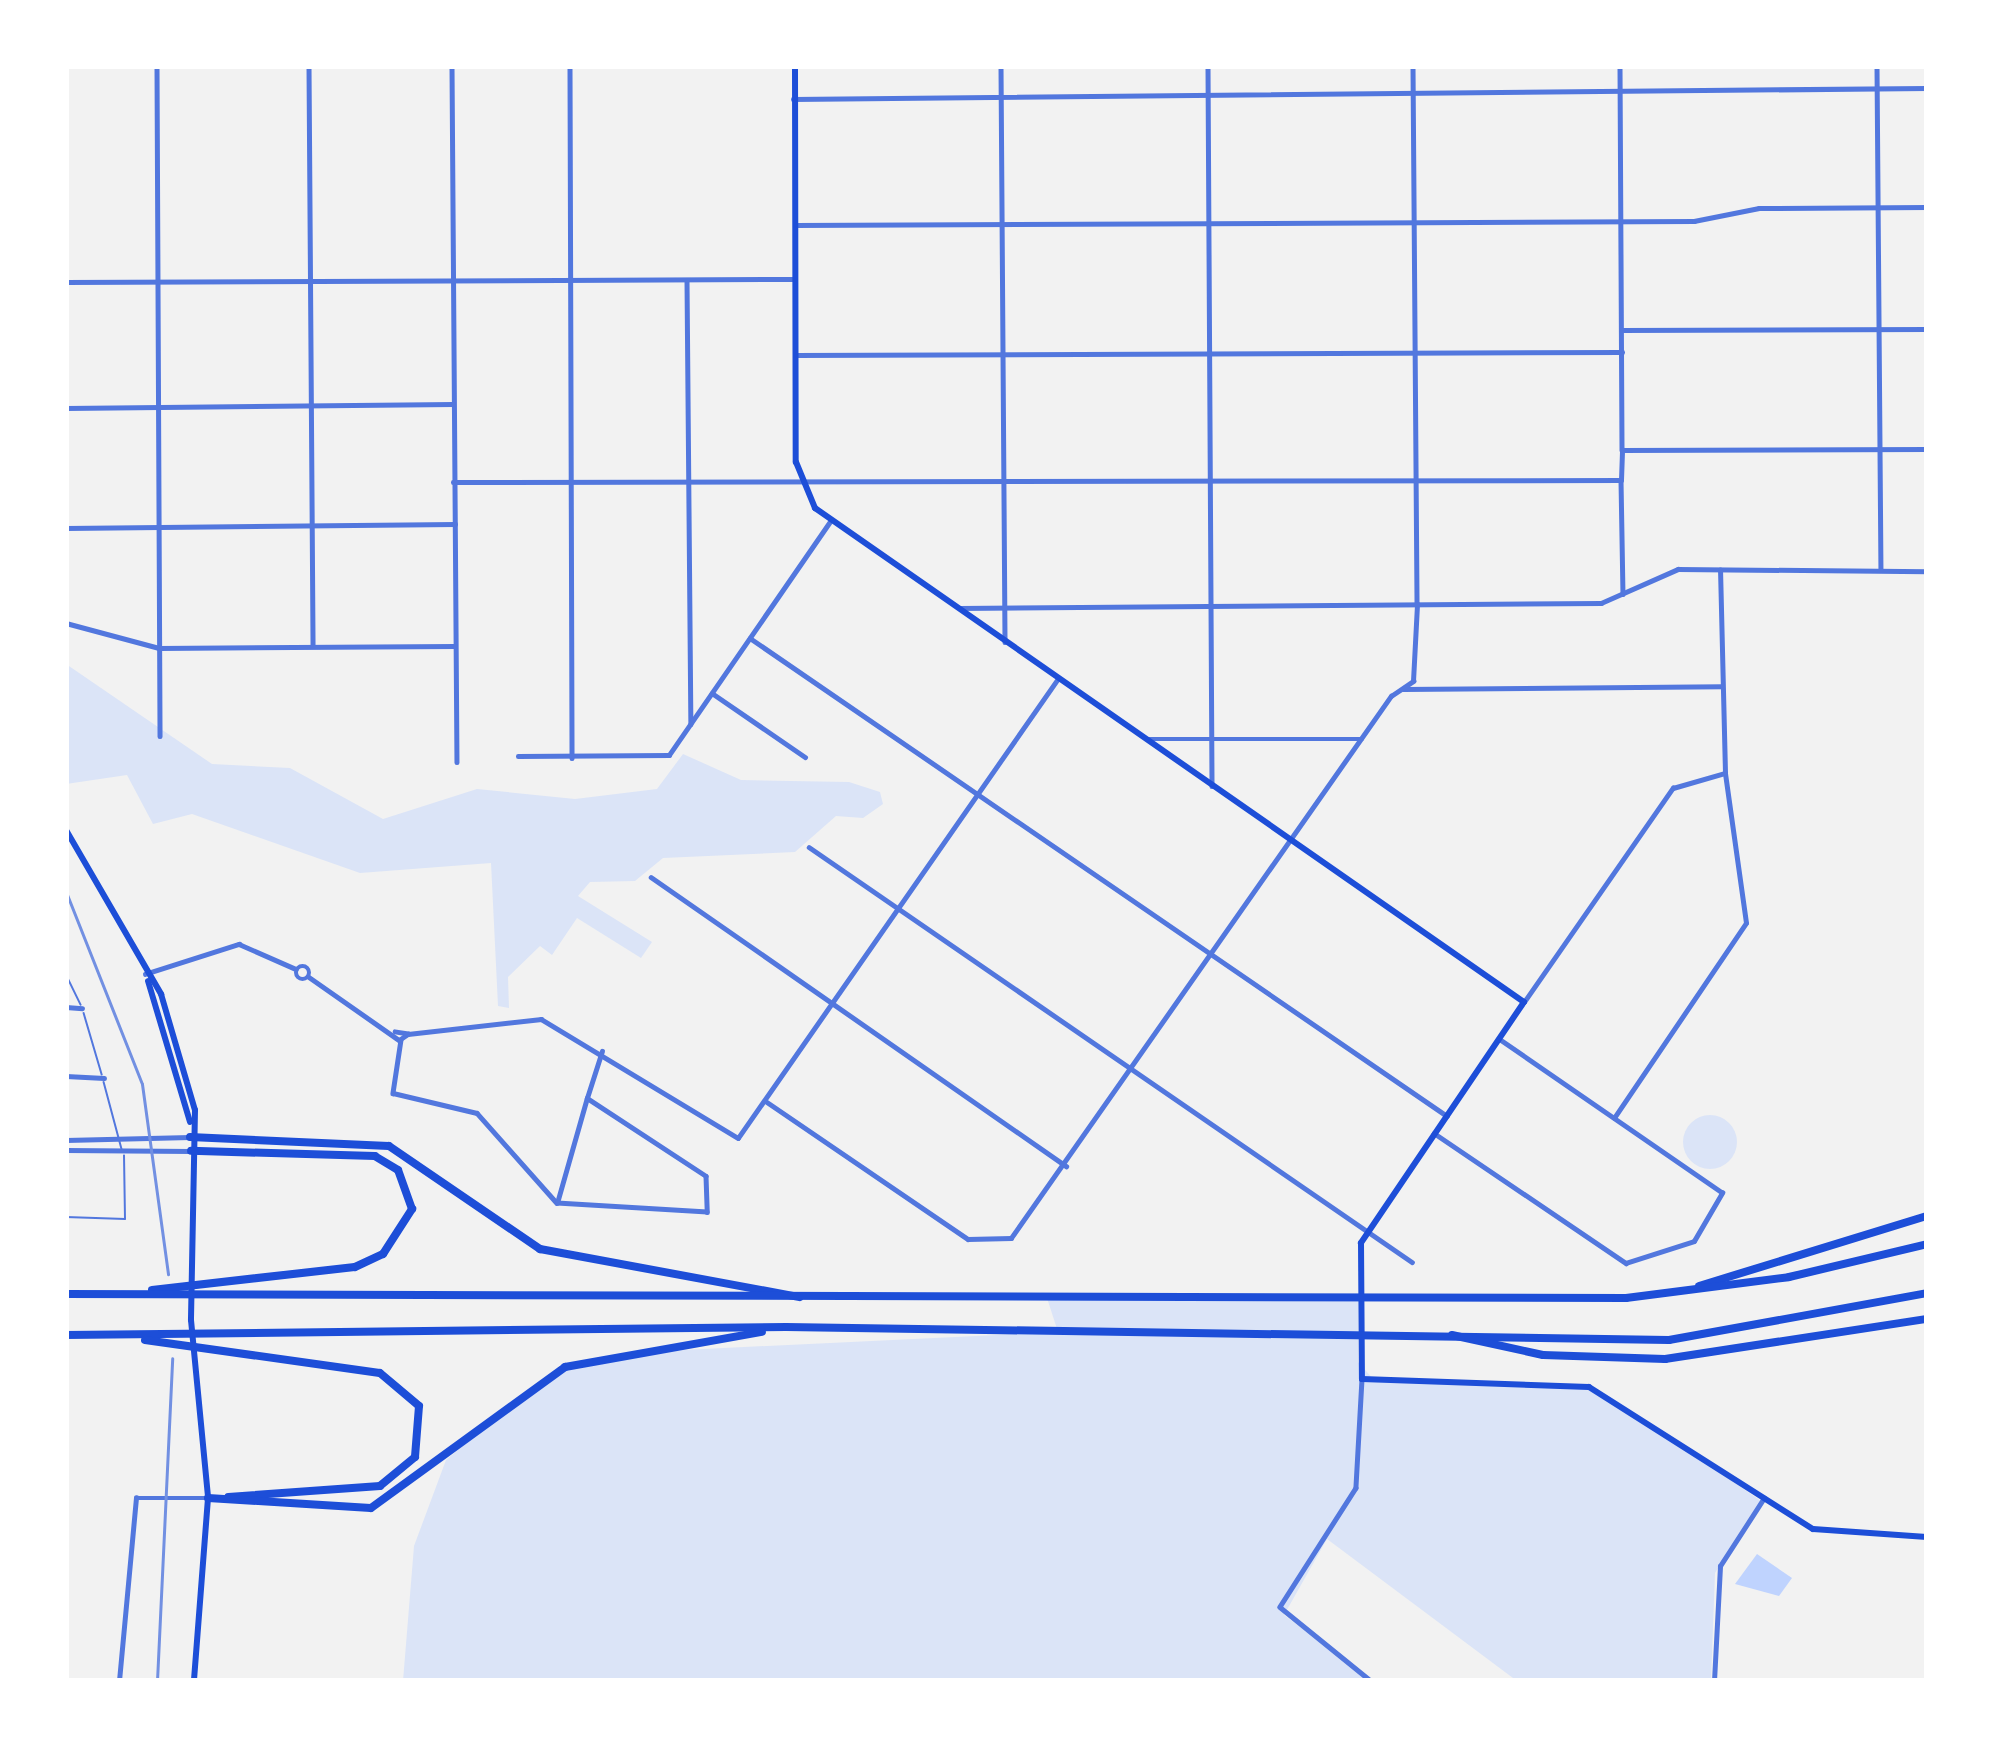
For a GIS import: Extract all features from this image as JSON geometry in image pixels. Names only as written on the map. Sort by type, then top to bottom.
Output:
[{"type":"highway","points":[[190,1137],[388,1145],[540,1249],[825,1300]]},
{"type":"highway","points":[[127,1293],[383,1254],[412,1209],[410,1191],[375,1156],[191,1151]]},
{"type":"highway","points":[[1673,1293],[1927,1216]]},
{"type":"highway","points":[[66,1294],[227,1299],[825,1300],[1673,1293],[1927,1244]]},
{"type":"highway","points":[[66,1335],[786,1327],[1433,1330],[1669,1340],[1927,1293]]},
{"type":"highway","points":[[1433,1330],[1543,1355],[1665,1359],[1927,1318]]},
{"type":"highway","points":[[208,1498],[371,1508],[565,1367],[786,1327]]},
{"type":"highway","points":[[129,1336],[230,1356],[380,1373],[402,1383],[423,1431],[415,1457],[380,1486],[208,1498]]},
{"type":"main road","points":[[795,66],[796,355],[802,485],[830,522],[1524,1002],[1368,1231],[1360,1269],[1362,1378],[1546,1382],[1612,1395],[1813,1529],[1927,1537]]},
{"type":"main road","points":[[66,830],[171,1024],[190,1121],[193,1372],[208,1498],[194,1681]]},
{"type":"main road","points":[[146,978],[190,1121]]},
{"type":"street","points":[[157,66],[160,736]]},
{"type":"street","points":[[309,66],[313,646]]},
{"type":"street","points":[[452,66],[457,762]]},
{"type":"street","points":[[570,66],[572,758]]},
{"type":"street","points":[[1001,66],[1005,644]]},
{"type":"street","points":[[1208,66],[1212,786]]},
{"type":"street","points":[[767,1102],[968,1239],[994,1245],[1022,1229],[1362,739],[1416,673],[1413,66]]},
{"type":"street","points":[[1620,66],[1623,595]]},
{"type":"street","points":[[1877,66],[1881,571]]},
{"type":"street","points":[[794,99],[1927,88]]},
{"type":"street","points":[[795,225],[1620,222],[1927,208]]},
{"type":"street","points":[[687,279],[691,724]]},
{"type":"street","points":[[66,282],[795,279]]},
{"type":"street","points":[[1621,330],[1927,329]]},
{"type":"street","points":[[796,355],[1622,352]]},
{"type":"street","points":[[66,407],[454,404]]},
{"type":"street","points":[[1622,450],[1927,449]]},
{"type":"street","points":[[453,482],[1622,480]]},
{"type":"street","points":[[518,756],[669,755],[830,522]]},
{"type":"street","points":[[66,528],[455,524]]},
{"type":"street","points":[[955,608],[1417,604],[1623,595],[1678,569],[1927,571]]},
{"type":"street","points":[[1614,1118],[1746,923],[1724,773],[1720,570]]},
{"type":"street","points":[[66,623],[159,648],[455,646]]},
{"type":"street","points":[[750,638],[1447,1116]]},
{"type":"street","points":[[395,1032],[409,1034],[518,1016],[602,1051],[730,1138],[767,1102],[1057,680]]},
{"type":"street","points":[[1399,689],[1722,686]]},
{"type":"street","points":[[712,693],[805,757]]},
{"type":"street","points":[[1144,739],[1362,739]]},
{"type":"street","points":[[1524,1002],[1673,788],[1724,773]]},
{"type":"street","points":[[809,847],[1412,1262]]},
{"type":"street","points":[[651,877],[1066,1166]]},
{"type":"street","points":[[146,978],[239,944],[296,969],[401,1040]]},
{"type":"street","points":[[66,1007],[82,1008]]},
{"type":"street","points":[[409,1034],[401,1040],[393,1093],[477,1114],[557,1203],[701,1216],[713,1192],[706,1176],[587,1097]]},
{"type":"street","points":[[1434,1133],[1620,1261],[1694,1241],[1722,1193],[1500,1040]]},
{"type":"street","points":[[557,1203],[602,1051]]},
{"type":"street","points":[[66,1076],[104,1078]]},
{"type":"street","points":[[66,1140],[190,1137]]},
{"type":"street","points":[[66,1150],[191,1151]]},
{"type":"street","points":[[1362,1378],[1356,1488],[1280,1606],[1371,1681]]},
{"type":"street","points":[[119,1681],[136,1498],[208,1498]]},
{"type":"street","points":[[1714,1681],[1720,1566],[1764,1498]]},
{"type":"lane","points":[[66,974],[82,1008],[123,1151],[125,1219],[66,1217]]},
{"type":"shaded area","points":[[66,664],[212,764],[290,768],[383,819],[477,789],[575,799],[657,789],[683,754],[741,780],[849,782],[880,792],[883,804],[863,818],[836,816],[795,852],[663,858],[635,881],[590,882],[578,896],[652,942],[641,958],[577,918],[552,955],[540,946],[508,977],[509,1008],[498,1006],[491,863],[360,873],[192,814],[153,824],[127,775],[66,784]]},
{"type":"shaded area","points":[[1710,1115],[1729,1123],[1737,1142],[1729,1161],[1710,1169],[1691,1161],[1683,1142],[1691,1123]]},
{"type":"shaded area","points":[[1046,1295],[1358,1296],[1358,1362],[1375,1381],[1582,1387],[1614,1400],[1761,1501],[1715,1573],[1711,1681],[1517,1681],[1327,1539],[1284,1615],[1373,1681],[403,1681],[414,1546],[446,1460],[538,1382],[569,1366],[683,1350],[1058,1332]]},
{"type":"water","points":[[1757,1554],[1792,1578],[1779,1596],[1735,1584]]},
{"type":"railway","points":[[66,892],[142,1084],[168,1274]]},
{"type":"railway","points":[[157,1681],[172,1358]]}]
